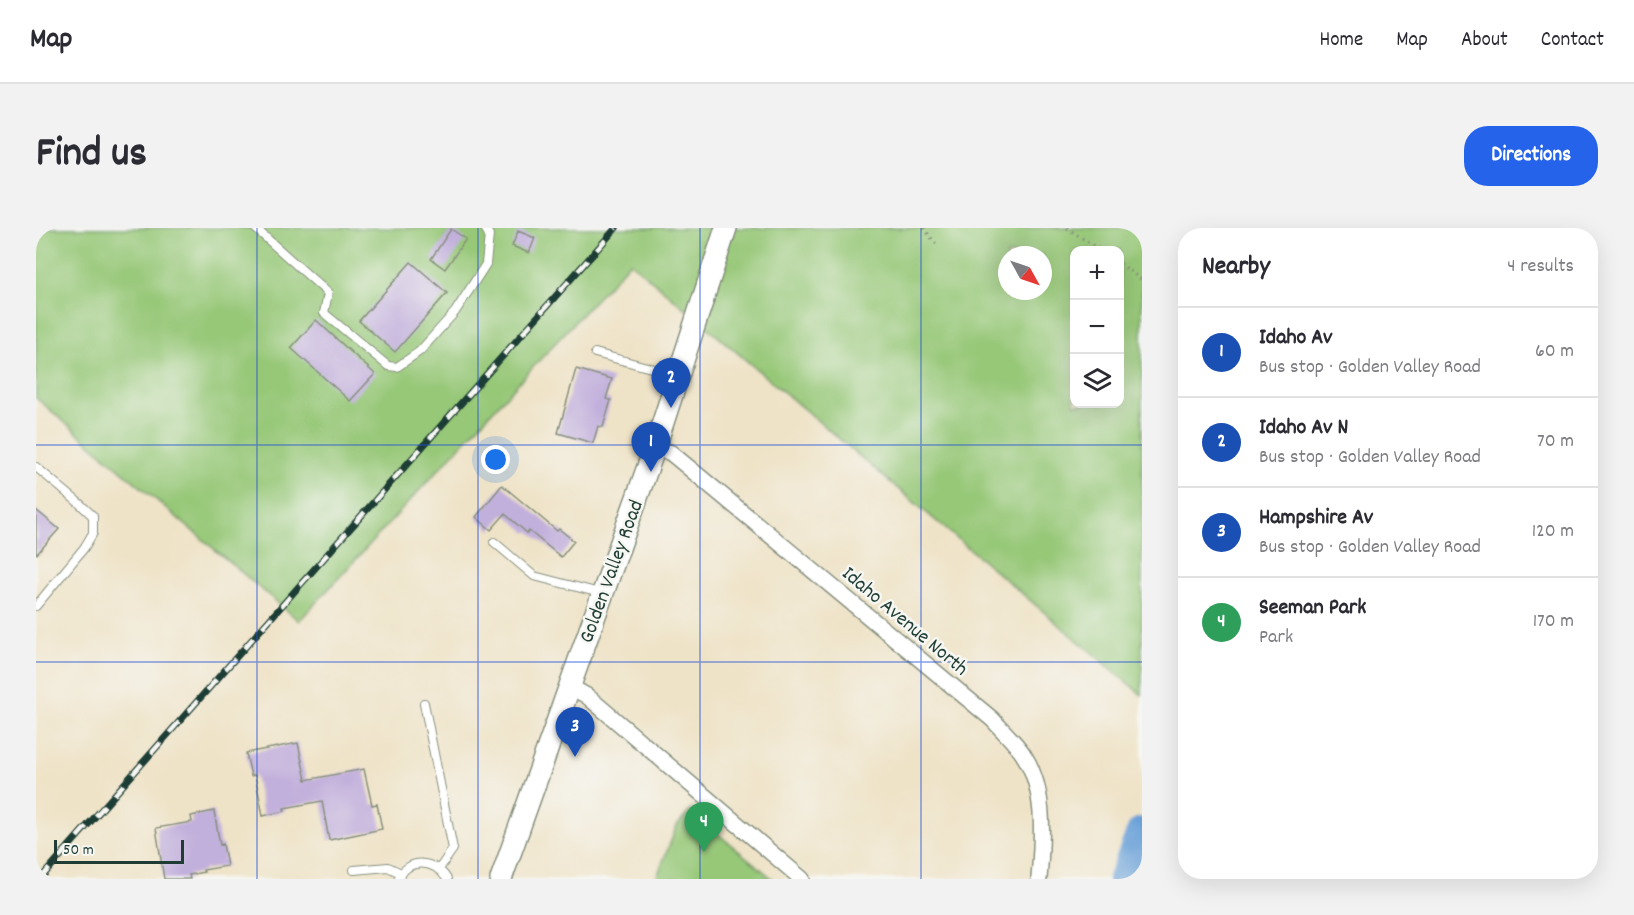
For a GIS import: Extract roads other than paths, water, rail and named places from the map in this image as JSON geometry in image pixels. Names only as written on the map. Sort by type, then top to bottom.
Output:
[{"type":"street","name":"Golden Valley Road","points":[[501,879],[601,593],[655,447],[726,228]]},
{"type":"street","name":"Idaho Avenue North","points":[[655,447],[671,453],[999,726],[1024,755],[1036,785],[1042,818],[1039,879]]},
{"type":"street","points":[[568,686],[587,696],[802,879]]},
{"type":"lane","points":[[255,228],[328,293],[324,313],[388,366],[397,367],[420,351],[455,312],[468,293],[486,264],[489,235],[485,228]]},
{"type":"lane","points":[[595,353],[677,375]]},
{"type":"lane","points":[[36,467],[93,516],[93,533],[84,548],[36,606]]},
{"type":"lane","points":[[494,542],[534,576],[601,593]]},
{"type":"lane","points":[[424,703],[453,849],[439,869]]},
{"type":"lane","points":[[354,870],[388,867],[400,876],[409,866],[420,863],[430,864],[439,869],[447,879]]},
{"type":"waterway","points":[[1124,879],[1142,833]]},
{"type":"railway","points":[[40,879],[616,228]]},
{"type":"place","name":"Idaho Av N","points":[[671,408]]},
{"type":"place","name":"Idaho Av","points":[[651,472]]},
{"type":"place","name":"Hampshire Av","points":[[575,757]]},
{"type":"place","name":"Seeman Park","points":[[704,852]]}]
